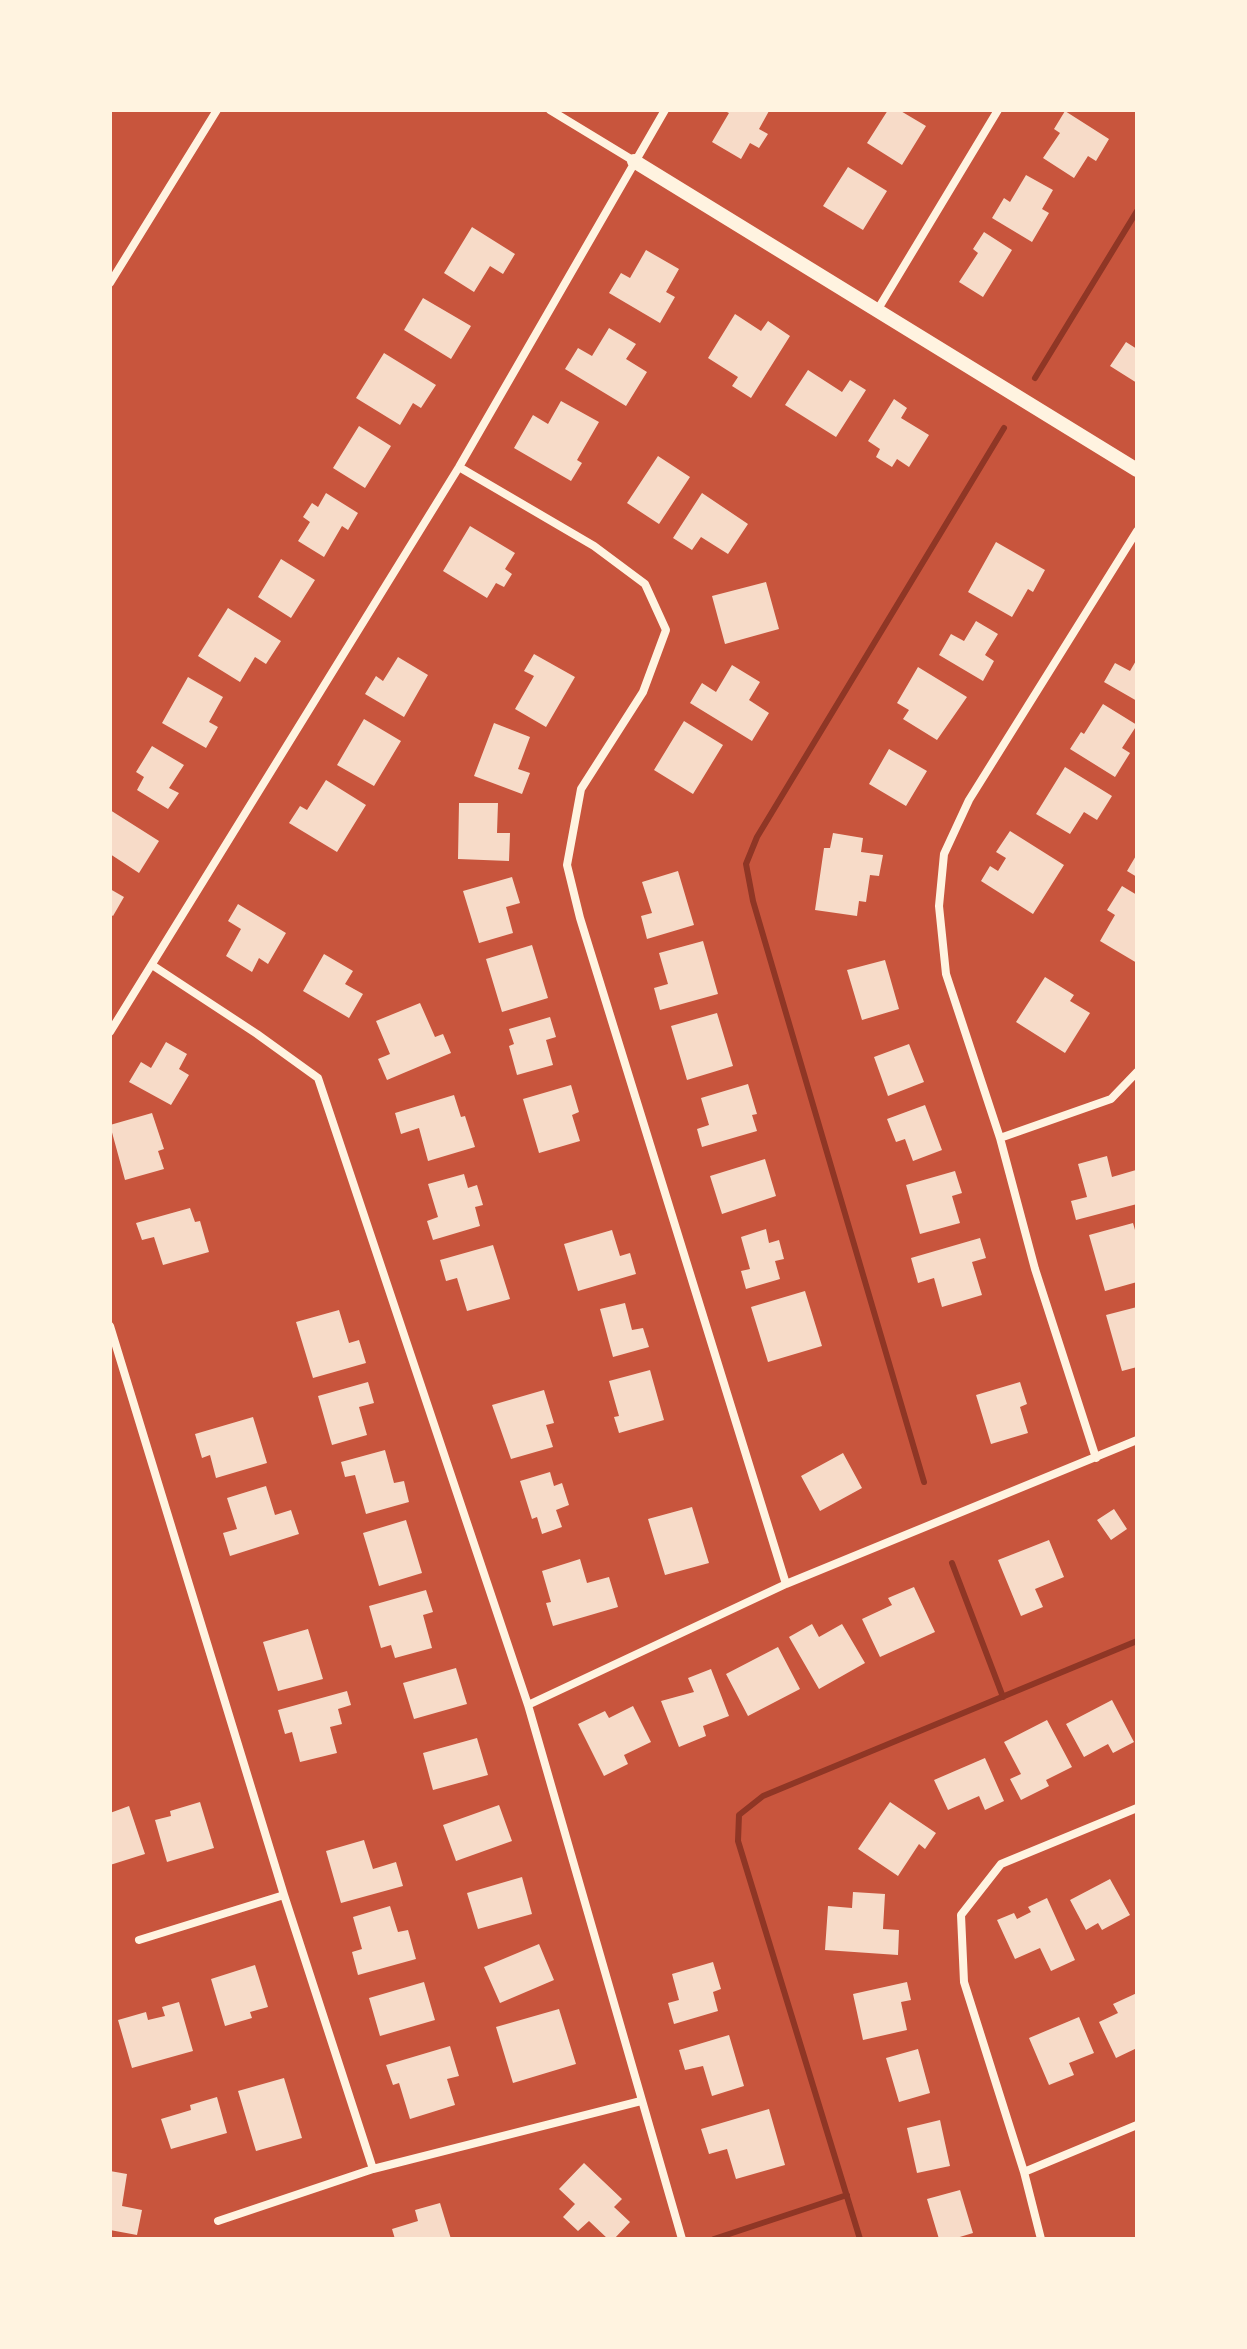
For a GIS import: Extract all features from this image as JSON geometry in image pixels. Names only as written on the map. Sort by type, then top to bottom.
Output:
[{"type":"street","points":[[111,281],[217,110]]},
{"type":"street","points":[[550,110],[1137,470]]},
{"type":"street","points":[[110,1032],[459,467],[665,110]]},
{"type":"street","points":[[878,309],[998,110]]},
{"type":"street","points":[[459,467],[594,546],[645,584],[666,630],[643,692],[581,789],[567,865],[584,934],[786,1584]]},
{"type":"street","points":[[1096,1458],[1035,1269],[1000,1138],[946,974],[939,906],[944,854],[969,800],[1137,531]]},
{"type":"street","points":[[152,965],[318,1078],[528,1705],[682,2239]]},
{"type":"street","points":[[1000,1138],[1111,1099],[1137,1072]]},
{"type":"street","points":[[110,1326],[284,1895],[373,2169]]},
{"type":"street","points":[[528,1705],[786,1584],[1137,1440]]},
{"type":"street","points":[[1041,2239],[1024,2172],[964,1982],[961,1915],[1001,1864],[1137,1808]]},
{"type":"street","points":[[139,1940],[284,1895]]},
{"type":"street","points":[[218,2221],[373,2169],[641,2101]]},
{"type":"street","points":[[1024,2172],[1137,2125]]},
{"type":"building","points":[[723,110],[769,111],[759,129],[768,134],[759,148],[750,143],[741,159],[712,142],[729,113]]},
{"type":"building","points":[[888,110],[899,110],[926,126],[902,165],[867,143]]},
{"type":"building","points":[[1065,111],[1109,139],[1096,161],[1088,156],[1074,178],[1043,158],[1060,133],[1054,129]]},
{"type":"building","points":[[848,167],[887,191],[863,230],[823,206]]},
{"type":"building","points":[[1026,175],[1053,190],[1042,209],[1049,213],[1032,242],[992,218],[1004,198],[1010,202]]},
{"type":"building","points":[[472,227],[515,254],[503,274],[490,266],[474,292],[444,273]]},
{"type":"building","points":[[984,232],[1012,250],[983,297],[959,282],[978,253],[973,249]]},
{"type":"building","points":[[646,250],[679,269],[666,292],[675,297],[660,323],[609,293],[621,273],[630,278]]},
{"type":"building","points":[[423,298],[471,326],[451,359],[404,330]]},
{"type":"building","points":[[735,314],[761,331],[768,321],[790,336],[751,398],[732,386],[738,377],[708,358]]},
{"type":"building","points":[[609,328],[636,344],[626,359],[647,372],[626,406],[565,369],[578,348],[592,356]]},
{"type":"building","points":[[1126,342],[1137,349],[1137,383],[1110,366]]},
{"type":"building","points":[[384,353],[436,385],[421,408],[413,403],[400,425],[356,398]]},
{"type":"building","points":[[808,370],[842,392],[850,380],[866,390],[836,437],[785,405]]},
{"type":"building","points":[[894,399],[907,408],[901,418],[929,435],[909,467],[897,459],[892,467],[876,457],[880,449],[868,441]]},
{"type":"building","points":[[561,401],[599,422],[577,460],[582,463],[571,481],[514,448],[533,415],[548,424]]},
{"type":"building","points":[[359,426],[391,446],[365,488],[333,468]]},
{"type":"building","points":[[658,456],[690,477],[659,524],[627,503]]},
{"type":"building","points":[[326,493],[358,513],[348,530],[342,526],[324,557],[298,541],[310,522],[303,517],[312,503],[318,507]]},
{"type":"building","points":[[702,493],[748,524],[728,554],[701,537],[692,550],[673,538]]},
{"type":"building","points":[[470,526],[515,553],[505,569],[512,574],[504,587],[496,583],[487,598],[443,571]]},
{"type":"building","points":[[996,542],[1045,570],[1033,592],[1028,589],[1012,617],[968,592]]},
{"type":"building","points":[[281,559],[315,580],[291,618],[258,597]]},
{"type":"building","points":[[766,582],[779,629],[725,644],[712,596]]},
{"type":"building","points":[[228,608],[281,641],[266,664],[255,657],[240,682],[198,656]]},
{"type":"building","points":[[976,621],[998,634],[985,655],[994,661],[983,681],[939,655],[951,634],[964,641]]},
{"type":"building","points":[[534,654],[575,677],[546,727],[515,709],[534,676],[524,671]]},
{"type":"building","points":[[398,657],[428,675],[404,717],[365,694],[376,676],[383,681]]},
{"type":"building","points":[[1137,659],[1137,701],[1104,682],[1115,663],[1130,671]]},
{"type":"building","points":[[732,665],[760,682],[749,700],[769,713],[752,741],[690,703],[702,683],[716,692]]},
{"type":"building","points":[[918,667],[967,697],[937,740],[903,719],[909,710],[897,703]]},
{"type":"building","points":[[188,677],[223,697],[209,722],[218,727],[206,748],[162,723]]},
{"type":"building","points":[[1103,704],[1137,725],[1122,748],[1130,753],[1115,777],[1070,749],[1081,732],[1084,734]]},
{"type":"building","points":[[364,719],[401,741],[374,786],[337,765]]},
{"type":"building","points":[[684,721],[723,745],[693,794],[654,770]]},
{"type":"building","points":[[494,723],[530,737],[518,769],[530,773],[522,794],[474,776]]},
{"type":"building","points":[[152,746],[184,765],[169,788],[179,793],[168,809],[137,790],[144,777],[136,772]]},
{"type":"building","points":[[889,749],[927,771],[906,806],[869,784]]},
{"type":"building","points":[[1065,767],[1112,796],[1097,820],[1084,812],[1070,834],[1036,814]]},
{"type":"building","points":[[326,780],[366,805],[337,852],[289,823],[300,806],[307,810]]},
{"type":"building","points":[[459,803],[498,803],[497,833],[510,833],[509,861],[458,859]]},
{"type":"building","points":[[110,810],[159,841],[139,873],[110,854]]},
{"type":"building","points":[[1010,831],[1064,865],[1033,914],[981,881],[990,866],[998,871],[1006,858],[996,852]]},
{"type":"building","points":[[833,833],[863,838],[861,852],[883,855],[879,876],[870,875],[866,902],[859,901],[857,916],[815,910],[824,848],[830,848]]},
{"type":"building","points":[[1137,854],[1137,877],[1127,871]]},
{"type":"building","points":[[678,871],[694,925],[647,939],[641,916],[652,913],[642,882]]},
{"type":"building","points":[[512,877],[520,903],[506,907],[513,933],[479,943],[463,891]]},
{"type":"building","points":[[1122,886],[1137,895],[1137,963],[1100,941],[1115,915],[1107,910]]},
{"type":"building","points":[[110,889],[124,897],[113,916],[110,914]]},
{"type":"building","points":[[238,904],[286,933],[268,964],[259,958],[252,972],[226,956],[241,929],[228,921]]},
{"type":"building","points":[[703,941],[718,994],[660,1010],[654,988],[668,984],[659,953]]},
{"type":"building","points":[[532,945],[548,998],[502,1012],[486,959]]},
{"type":"building","points":[[324,954],[353,971],[345,984],[363,994],[349,1018],[303,991]]},
{"type":"building","points":[[885,960],[899,1009],[862,1020],[847,970]]},
{"type":"building","points":[[1045,977],[1074,995],[1070,1001],[1090,1013],[1065,1053],[1016,1022]]},
{"type":"building","points":[[420,1003],[435,1037],[443,1034],[451,1053],[387,1080],[378,1059],[390,1054],[376,1021]]},
{"type":"building","points":[[717,1013],[733,1066],[687,1080],[671,1026]]},
{"type":"building","points":[[550,1017],[556,1037],[546,1040],[553,1065],[517,1075],[509,1046],[514,1044],[509,1029]]},
{"type":"building","points":[[166,1042],[187,1054],[179,1069],[189,1075],[171,1105],[129,1082],[141,1062],[151,1068]]},
{"type":"building","points":[[909,1044],[924,1082],[888,1096],[874,1057]]},
{"type":"building","points":[[748,1084],[757,1114],[752,1115],[757,1131],[702,1147],[697,1129],[709,1125],[701,1098]]},
{"type":"building","points":[[571,1085],[579,1112],[572,1115],[580,1141],[539,1153],[523,1099]]},
{"type":"building","points":[[454,1095],[475,1147],[428,1161],[419,1128],[401,1134],[395,1113]]},
{"type":"building","points":[[925,1105],[942,1150],[913,1161],[905,1139],[896,1142],[887,1119]]},
{"type":"building","points":[[152,1113],[164,1149],[158,1151],[164,1169],[125,1180],[110,1125]]},
{"type":"building","points":[[1107,1156],[1112,1177],[1136,1170],[1137,1204],[1076,1220],[1071,1201],[1087,1197],[1078,1164]]},
{"type":"building","points":[[765,1159],[776,1196],[722,1214],[710,1176]]},
{"type":"building","points":[[955,1171],[962,1193],[952,1196],[960,1223],[920,1234],[906,1185]]},
{"type":"building","points":[[464,1174],[468,1188],[477,1185],[483,1205],[475,1207],[480,1226],[433,1240],[427,1221],[438,1217],[428,1184]]},
{"type":"building","points":[[190,1208],[195,1222],[200,1221],[209,1252],[163,1265],[154,1237],[142,1240],[136,1223]]},
{"type":"building","points":[[1133,1223],[1137,1237],[1137,1282],[1105,1291],[1089,1235]]},
{"type":"building","points":[[766,1229],[769,1243],[779,1240],[784,1259],[775,1261],[780,1279],[746,1289],[741,1271],[750,1269],[741,1237]]},
{"type":"building","points":[[612,1230],[620,1256],[630,1253],[636,1274],[578,1291],[564,1244]]},
{"type":"building","points":[[980,1238],[986,1258],[972,1262],[982,1295],[942,1307],[934,1278],[918,1283],[911,1258]]},
{"type":"building","points":[[493,1245],[510,1299],[467,1311],[457,1278],[446,1281],[440,1260]]},
{"type":"building","points":[[805,1291],[822,1346],[768,1362],[751,1307]]},
{"type":"building","points":[[625,1303],[632,1330],[643,1328],[649,1347],[613,1357],[600,1309]]},
{"type":"building","points":[[1137,1307],[1137,1367],[1122,1371],[1106,1315]]},
{"type":"building","points":[[339,1310],[349,1343],[359,1340],[366,1363],[313,1378],[296,1322]]},
{"type":"building","points":[[650,1370],[664,1420],[619,1433],[614,1417],[619,1416],[609,1381]]},
{"type":"building","points":[[368,1382],[374,1403],[359,1407],[367,1435],[332,1445],[318,1396]]},
{"type":"building","points":[[1020,1382],[1027,1404],[1020,1407],[1028,1433],[991,1444],[976,1395]]},
{"type":"building","points":[[544,1390],[554,1423],[546,1425],[553,1447],[511,1459],[492,1405]]},
{"type":"building","points":[[253,1417],[267,1463],[216,1478],[210,1455],[202,1458],[195,1434]]},
{"type":"building","points":[[385,1450],[394,1483],[404,1481],[409,1502],[366,1514],[355,1475],[345,1477],[341,1462]]},
{"type":"building","points":[[843,1453],[862,1488],[820,1511],[801,1476]]},
{"type":"building","points":[[550,1472],[554,1486],[562,1483],[569,1505],[556,1510],[562,1527],[542,1534],[537,1517],[532,1519],[520,1481]]},
{"type":"building","points":[[266,1486],[275,1515],[291,1510],[299,1534],[230,1556],[223,1533],[237,1529],[227,1498]]},
{"type":"building","points":[[692,1507],[709,1563],[665,1575],[648,1519]]},
{"type":"building","points":[[1114,1509],[1127,1529],[1111,1540],[1097,1520]]},
{"type":"building","points":[[406,1520],[422,1573],[379,1586],[363,1533]]},
{"type":"building","points":[[1049,1540],[1064,1577],[1035,1589],[1043,1607],[1021,1616],[998,1560]]},
{"type":"building","points":[[580,1559],[587,1583],[609,1577],[618,1607],[553,1626],[546,1603],[551,1602],[542,1571]]},
{"type":"building","points":[[914,1587],[935,1632],[880,1657],[862,1619],[892,1605],[888,1598]]},
{"type":"building","points":[[426,1590],[433,1612],[423,1615],[432,1648],[395,1658],[391,1645],[381,1648],[369,1606]]},
{"type":"building","points":[[812,1624],[819,1637],[842,1624],[865,1663],[819,1689],[789,1637]]},
{"type":"building","points":[[308,1629],[323,1679],[278,1691],[263,1642]]},
{"type":"building","points":[[778,1647],[800,1689],[748,1716],[726,1674]]},
{"type":"building","points":[[456,1668],[467,1704],[414,1719],[403,1683]]},
{"type":"building","points":[[711,1669],[729,1716],[703,1726],[706,1736],[679,1747],[661,1701],[694,1692],[688,1678]]},
{"type":"building","points":[[347,1691],[351,1705],[338,1709],[342,1724],[330,1727],[337,1753],[300,1762],[292,1732],[285,1734],[278,1710]]},
{"type":"building","points":[[1112,1700],[1134,1742],[1113,1753],[1108,1744],[1084,1757],[1066,1724]]},
{"type":"building","points":[[633,1706],[651,1742],[624,1755],[628,1764],[604,1776],[578,1724],[605,1711],[609,1718]]},
{"type":"building","points":[[1047,1720],[1072,1767],[1046,1780],[1049,1786],[1021,1800],[1010,1779],[1021,1774],[1004,1742]]},
{"type":"building","points":[[477,1738],[488,1775],[433,1790],[423,1753]]},
{"type":"building","points":[[985,1758],[1004,1801],[985,1810],[979,1796],[948,1810],[934,1780]]},
{"type":"building","points":[[200,1802],[214,1848],[167,1862],[155,1820],[171,1816],[170,1811]]},
{"type":"building","points":[[890,1802],[936,1833],[925,1849],[919,1844],[898,1876],[858,1849]]},
{"type":"building","points":[[499,1805],[512,1841],[456,1861],[443,1825]]},
{"type":"building","points":[[129,1806],[145,1854],[110,1865],[110,1813]]},
{"type":"building","points":[[364,1840],[373,1869],[396,1862],[403,1886],[341,1903],[326,1851]]},
{"type":"building","points":[[522,1877],[532,1914],[478,1929],[467,1893]]},
{"type":"building","points":[[1110,1879],[1130,1915],[1102,1930],[1098,1923],[1086,1930],[1070,1900]]},
{"type":"building","points":[[853,1892],[885,1894],[883,1929],[899,1930],[898,1955],[825,1950],[828,1906],[852,1908]]},
{"type":"building","points":[[1047,1898],[1075,1960],[1051,1971],[1040,1948],[1015,1959],[997,1920],[1014,1913],[1017,1919],[1031,1912],[1028,1907]]},
{"type":"building","points":[[390,1906],[398,1932],[408,1930],[416,1959],[358,1975],[352,1952],[362,1949],[353,1917]]},
{"type":"building","points":[[539,1944],[554,1980],[500,2003],[484,1967]]},
{"type":"building","points":[[713,1962],[721,1989],[713,1992],[718,2011],[674,2024],[668,2003],[679,2000],[672,1974]]},
{"type":"building","points":[[255,1965],[268,2007],[250,2012],[252,2018],[225,2026],[211,1979]]},
{"type":"building","points":[[424,1982],[435,2020],[380,2036],[369,1998]]},
{"type":"building","points":[[907,1982],[911,2000],[901,2002],[907,2030],[863,2040],[853,1994]]},
{"type":"building","points":[[1137,1993],[1137,2048],[1116,2058],[1099,2022],[1118,2013],[1113,2004]]},
{"type":"building","points":[[179,2002],[193,2051],[132,2068],[118,2020],[146,2012],[148,2020],[165,2016],[162,2007]]},
{"type":"building","points":[[559,2009],[576,2064],[513,2083],[496,2027]]},
{"type":"building","points":[[1079,2017],[1094,2053],[1069,2063],[1074,2075],[1049,2085],[1029,2038]]},
{"type":"building","points":[[729,2035],[744,2086],[712,2096],[703,2066],[685,2070],[679,2050]]},
{"type":"building","points":[[450,2046],[459,2076],[447,2079],[455,2105],[410,2119],[399,2083],[393,2085],[386,2065]]},
{"type":"building","points":[[918,2049],[930,2093],[899,2102],[886,2058]]},
{"type":"building","points":[[284,2078],[302,2138],[256,2151],[238,2091]]},
{"type":"building","points":[[217,2097],[227,2133],[171,2149],[161,2119],[191,2110],[190,2105]]},
{"type":"building","points":[[769,2109],[785,2165],[736,2179],[727,2149],[709,2154],[701,2129]]},
{"type":"building","points":[[940,2120],[950,2166],[917,2173],[907,2128]]},
{"type":"building","points":[[584,2163],[622,2199],[614,2207],[630,2222],[614,2239],[608,2239],[589,2221],[578,2231],[563,2217],[575,2204],[559,2189]]},
{"type":"building","points":[[110,2171],[127,2174],[122,2206],[142,2210],[137,2235],[110,2230]]},
{"type":"building","points":[[960,2190],[973,2233],[953,2239],[939,2239],[927,2199]]},
{"type":"building","points":[[440,2203],[451,2239],[395,2239],[392,2229],[418,2221],[415,2210]]},
{"type":"waterway","points":[[1035,378],[1137,211]]},
{"type":"waterway","points":[[924,1482],[753,901],[746,864],[757,837],[1004,428]]},
{"type":"waterway","points":[[952,1563],[1003,1697]]},
{"type":"waterway","points":[[860,2239],[738,1841],[739,1815],[763,1796],[1137,1641]]},
{"type":"waterway","points":[[714,2239],[847,2195]]}]
